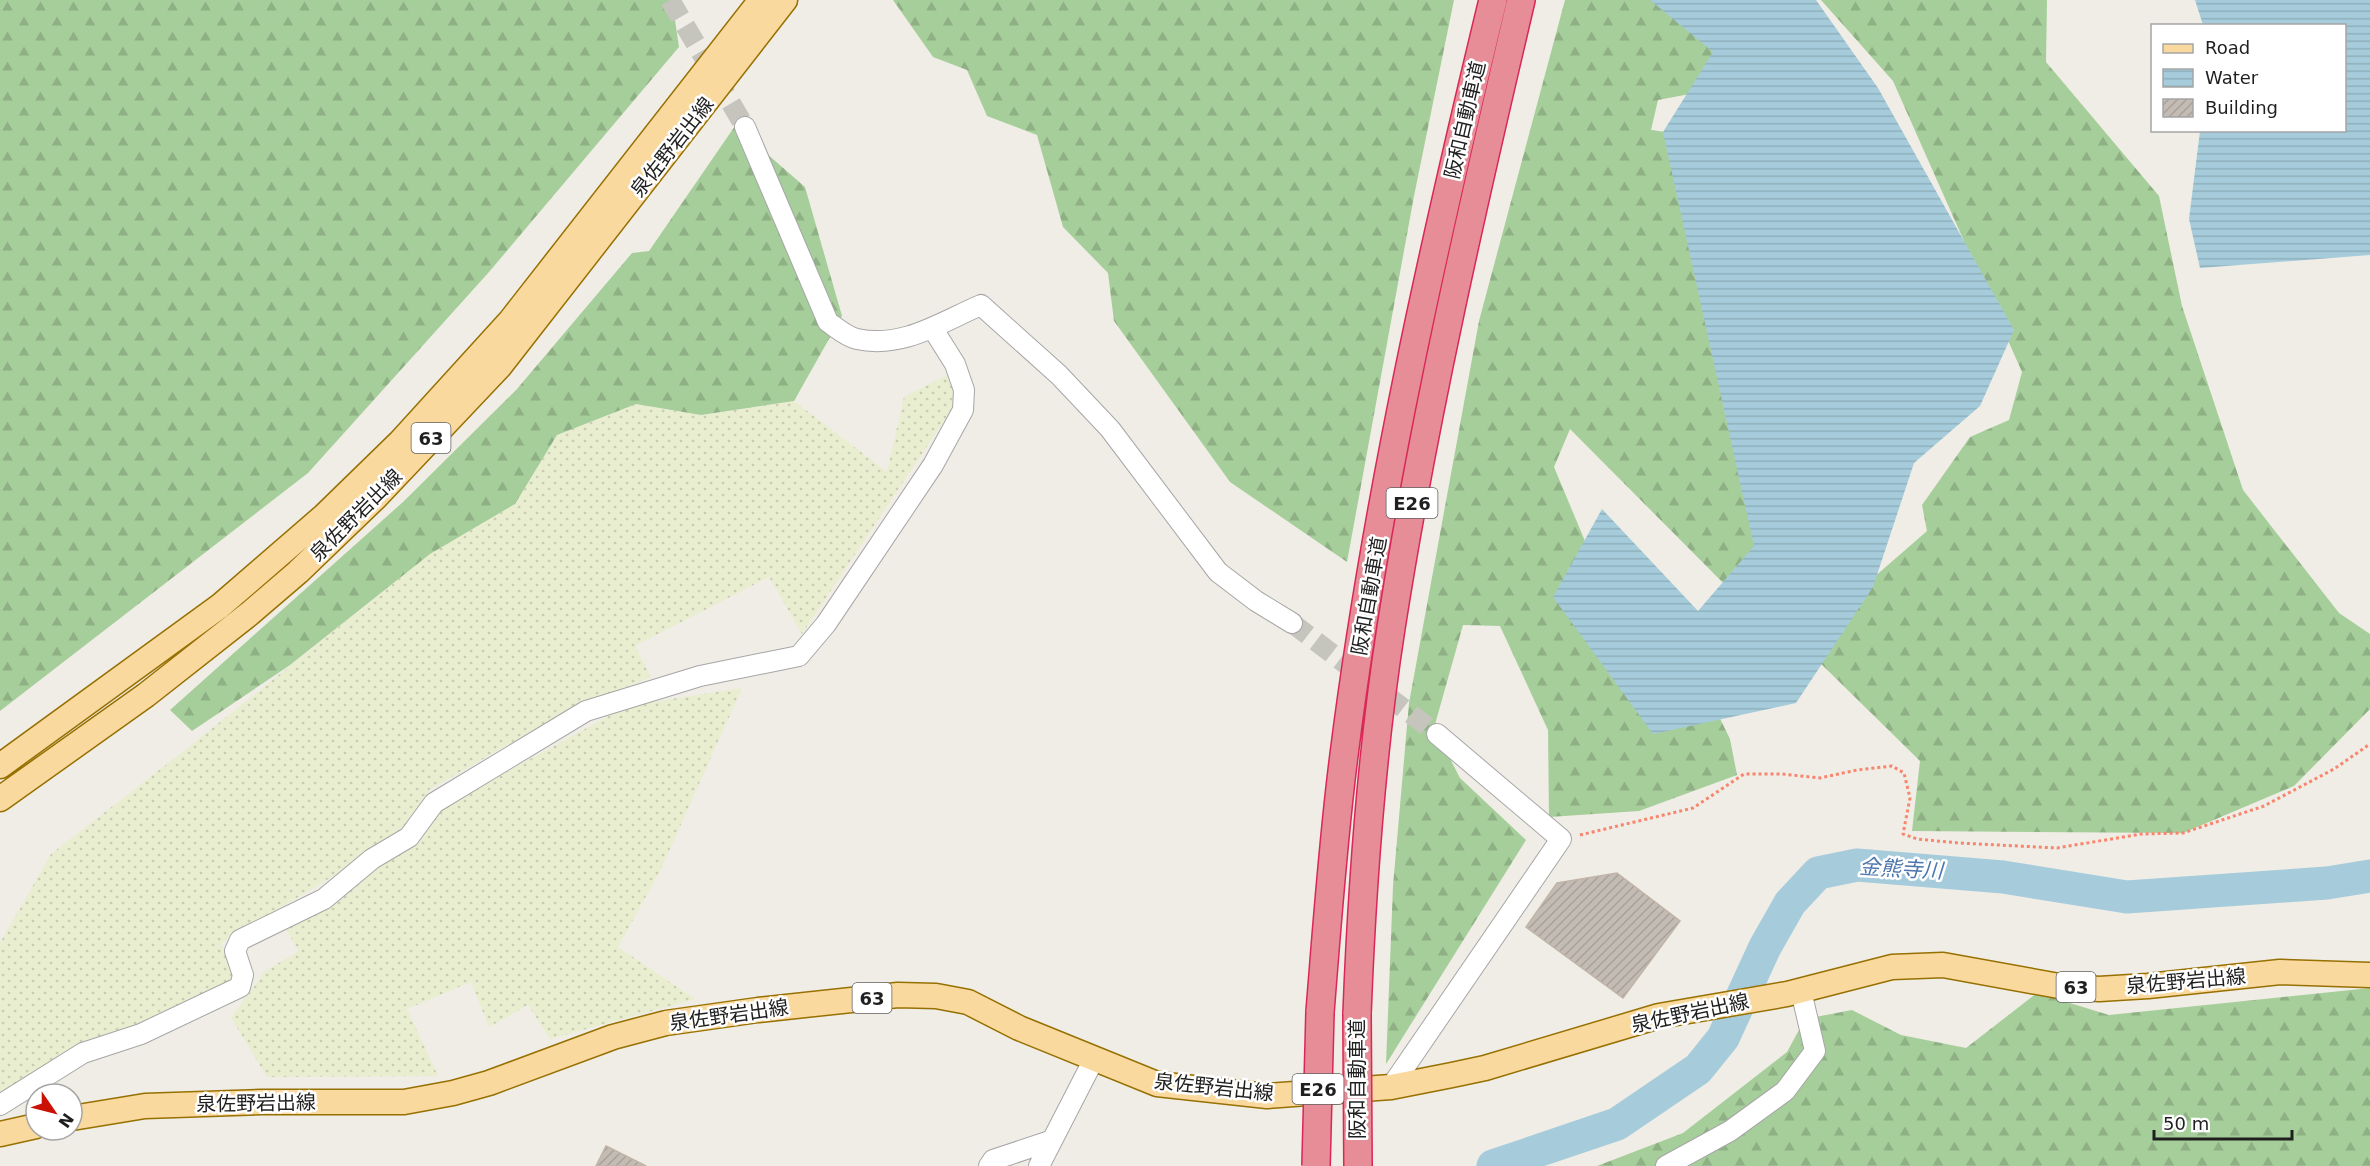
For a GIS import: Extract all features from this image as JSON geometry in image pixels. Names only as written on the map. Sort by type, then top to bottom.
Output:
[{"type":"highway","points":[[1465,116],[1484,0]]},
{"type":"highway","name":"阪和自動車道","points":[[1316,1166],[1320,1012],[1344,755],[1362,630],[1409,376],[1465,116],[1493,0]]},
{"type":"highway","name":"阪和自動車道","points":[[1358,1166],[1357,1014],[1368,819],[1391,629],[1412,503],[1470,221],[1521,0]]},
{"type":"highway","points":[[1470,221],[1489,174],[1533,0]]},
{"type":"main road","name":"泉佐野岩出線","points":[[0,766],[220,606],[324,516],[400,442],[511,320],[761,0]]},
{"type":"main road","name":"泉佐野岩出線","points":[[0,799],[146,695],[249,614],[298,572],[376,497],[500,366],[785,0]]},
{"type":"main road","name":"泉佐野岩出線","points":[[84,1116],[145,1106],[261,1102],[404,1102],[453,1094],[613,1037],[666,1023],[758,1010],[898,995],[936,996],[968,1002],[1019,1028],[1157,1084],[1267,1096],[1391,1087],[1485,1068],[1659,1016],[1794,993],[1892,967],[1943,965],[2059,986],[2099,988],[2148,986],[2280,972],[2370,975]]},
{"type":"main road","points":[[0,1134],[24,1129]]},
{"type":"street","points":[[745,127],[828,322],[855,339],[882,341],[918,335],[981,305],[1059,375],[1110,429],[1218,572],[1292,623]]},
{"type":"street","points":[[0,1105],[83,1053],[141,1034],[240,987],[243,975],[235,951],[240,940],[324,899],[372,859],[409,837],[434,803],[586,711],[700,676],[799,656],[826,624],[933,465],[963,410],[964,390],[955,364],[933,329]]},
{"type":"street","points":[[1391,1087],[1561,839],[1437,734]]},
{"type":"street","points":[[1666,1166],[1730,1131],[1785,1091],[1815,1051],[1794,993]]},
{"type":"street","points":[[1039,1166],[1094,1059]]},
{"type":"street","points":[[989,1166],[993,1160],[1050,1141]]},
{"type":"path","points":[[1561,839],[1693,808],[1744,774],[1761,772],[1820,778],[1857,770],[1892,766],[1904,773],[1910,798],[1903,834],[1959,843],[2057,848],[2141,834],[2184,833],[2194,830],[2264,806],[2334,769],[2370,744]]},
{"type":"green space","points":[[0,0],[672,0],[679,47],[489,272],[308,473],[0,711]]},
{"type":"green space","points":[[893,0],[1454,0],[1414,196],[1347,562],[1230,482],[1114,321],[1108,273],[1063,227],[1037,135],[987,116],[967,70],[933,57]]},
{"type":"green space","points":[[1565,0],[1670,0],[1735,40],[1732,86],[1658,100],[1651,130],[1725,140],[1797,297],[1754,614],[1570,429],[1554,467],[1600,577],[1703,684],[1730,739],[1737,775],[1639,811],[1549,817],[1548,730],[1500,626],[1463,625],[1434,728],[1460,778],[1526,840],[1386,1064],[1393,886],[1409,703],[1479,321]]},
{"type":"green space","points":[[1821,0],[2047,0],[2046,62],[2159,196],[2182,306],[2243,490],[2339,613],[2370,634],[2370,709],[2294,786],[2183,833],[1912,831],[1920,761],[1811,654],[1865,585],[1927,531],[1922,505],[1970,437],[2009,420],[2022,372],[1893,81]]},
{"type":"green space","points":[[735,126],[805,187],[842,316],[794,401],[701,415],[636,404],[557,435],[515,504],[430,554],[290,665],[192,731],[170,710],[403,502],[517,389],[632,253],[649,251]]},
{"type":"green space","points":[[949,374],[957,401],[802,634],[769,577],[635,646],[651,677],[570,709],[429,790],[399,837],[221,943],[236,981],[29,1082],[24,1082],[24,1084],[0,1096],[0,943],[51,854],[430,554],[515,504],[557,435],[636,404],[701,415],[794,401],[887,472],[904,397]]},
{"type":"green space","points":[[742,688],[661,869],[618,947],[695,999],[550,1039],[528,1005],[489,1027],[471,982],[407,1009],[438,1076],[267,1077],[231,1018],[265,971],[299,951],[283,925],[437,810],[627,706]]},
{"type":"green space","points":[[2370,988],[2370,1166],[1597,1166],[1683,1133],[1787,1052],[1805,1019],[1852,1010],[1901,1035],[1966,1048],[2037,993],[2109,1015]]},
{"type":"water","points":[[1650,0],[1816,0],[1878,88],[2014,330],[1980,406],[1914,463],[1873,587],[1796,703],[1653,734],[1553,597],[1602,509],[1698,611],[1754,546],[1663,132],[1713,52]]},
{"type":"water","points":[[2195,0],[2370,0],[2370,255],[2200,268],[2189,219],[2200,132],[2346,132],[2346,24],[2203,24]]},
{"type":"building","points":[[1617,873],[1680,921],[1623,998],[1526,927],[1557,883]]},
{"type":"building","points":[[606,1146],[646,1166],[596,1166]]},
{"type":"waterway","name":"金熊寺川","points":[[1493,1166],[1617,1124],[1698,1069],[1723,1038],[1765,947],[1790,903],[1818,873],[1857,865],[2003,877],[2127,897],[2327,883],[2370,876]]},
{"type":"tunnel","points":[[670,0],[745,127]]},
{"type":"tunnel","points":[[1292,623],[1437,734]]}]
